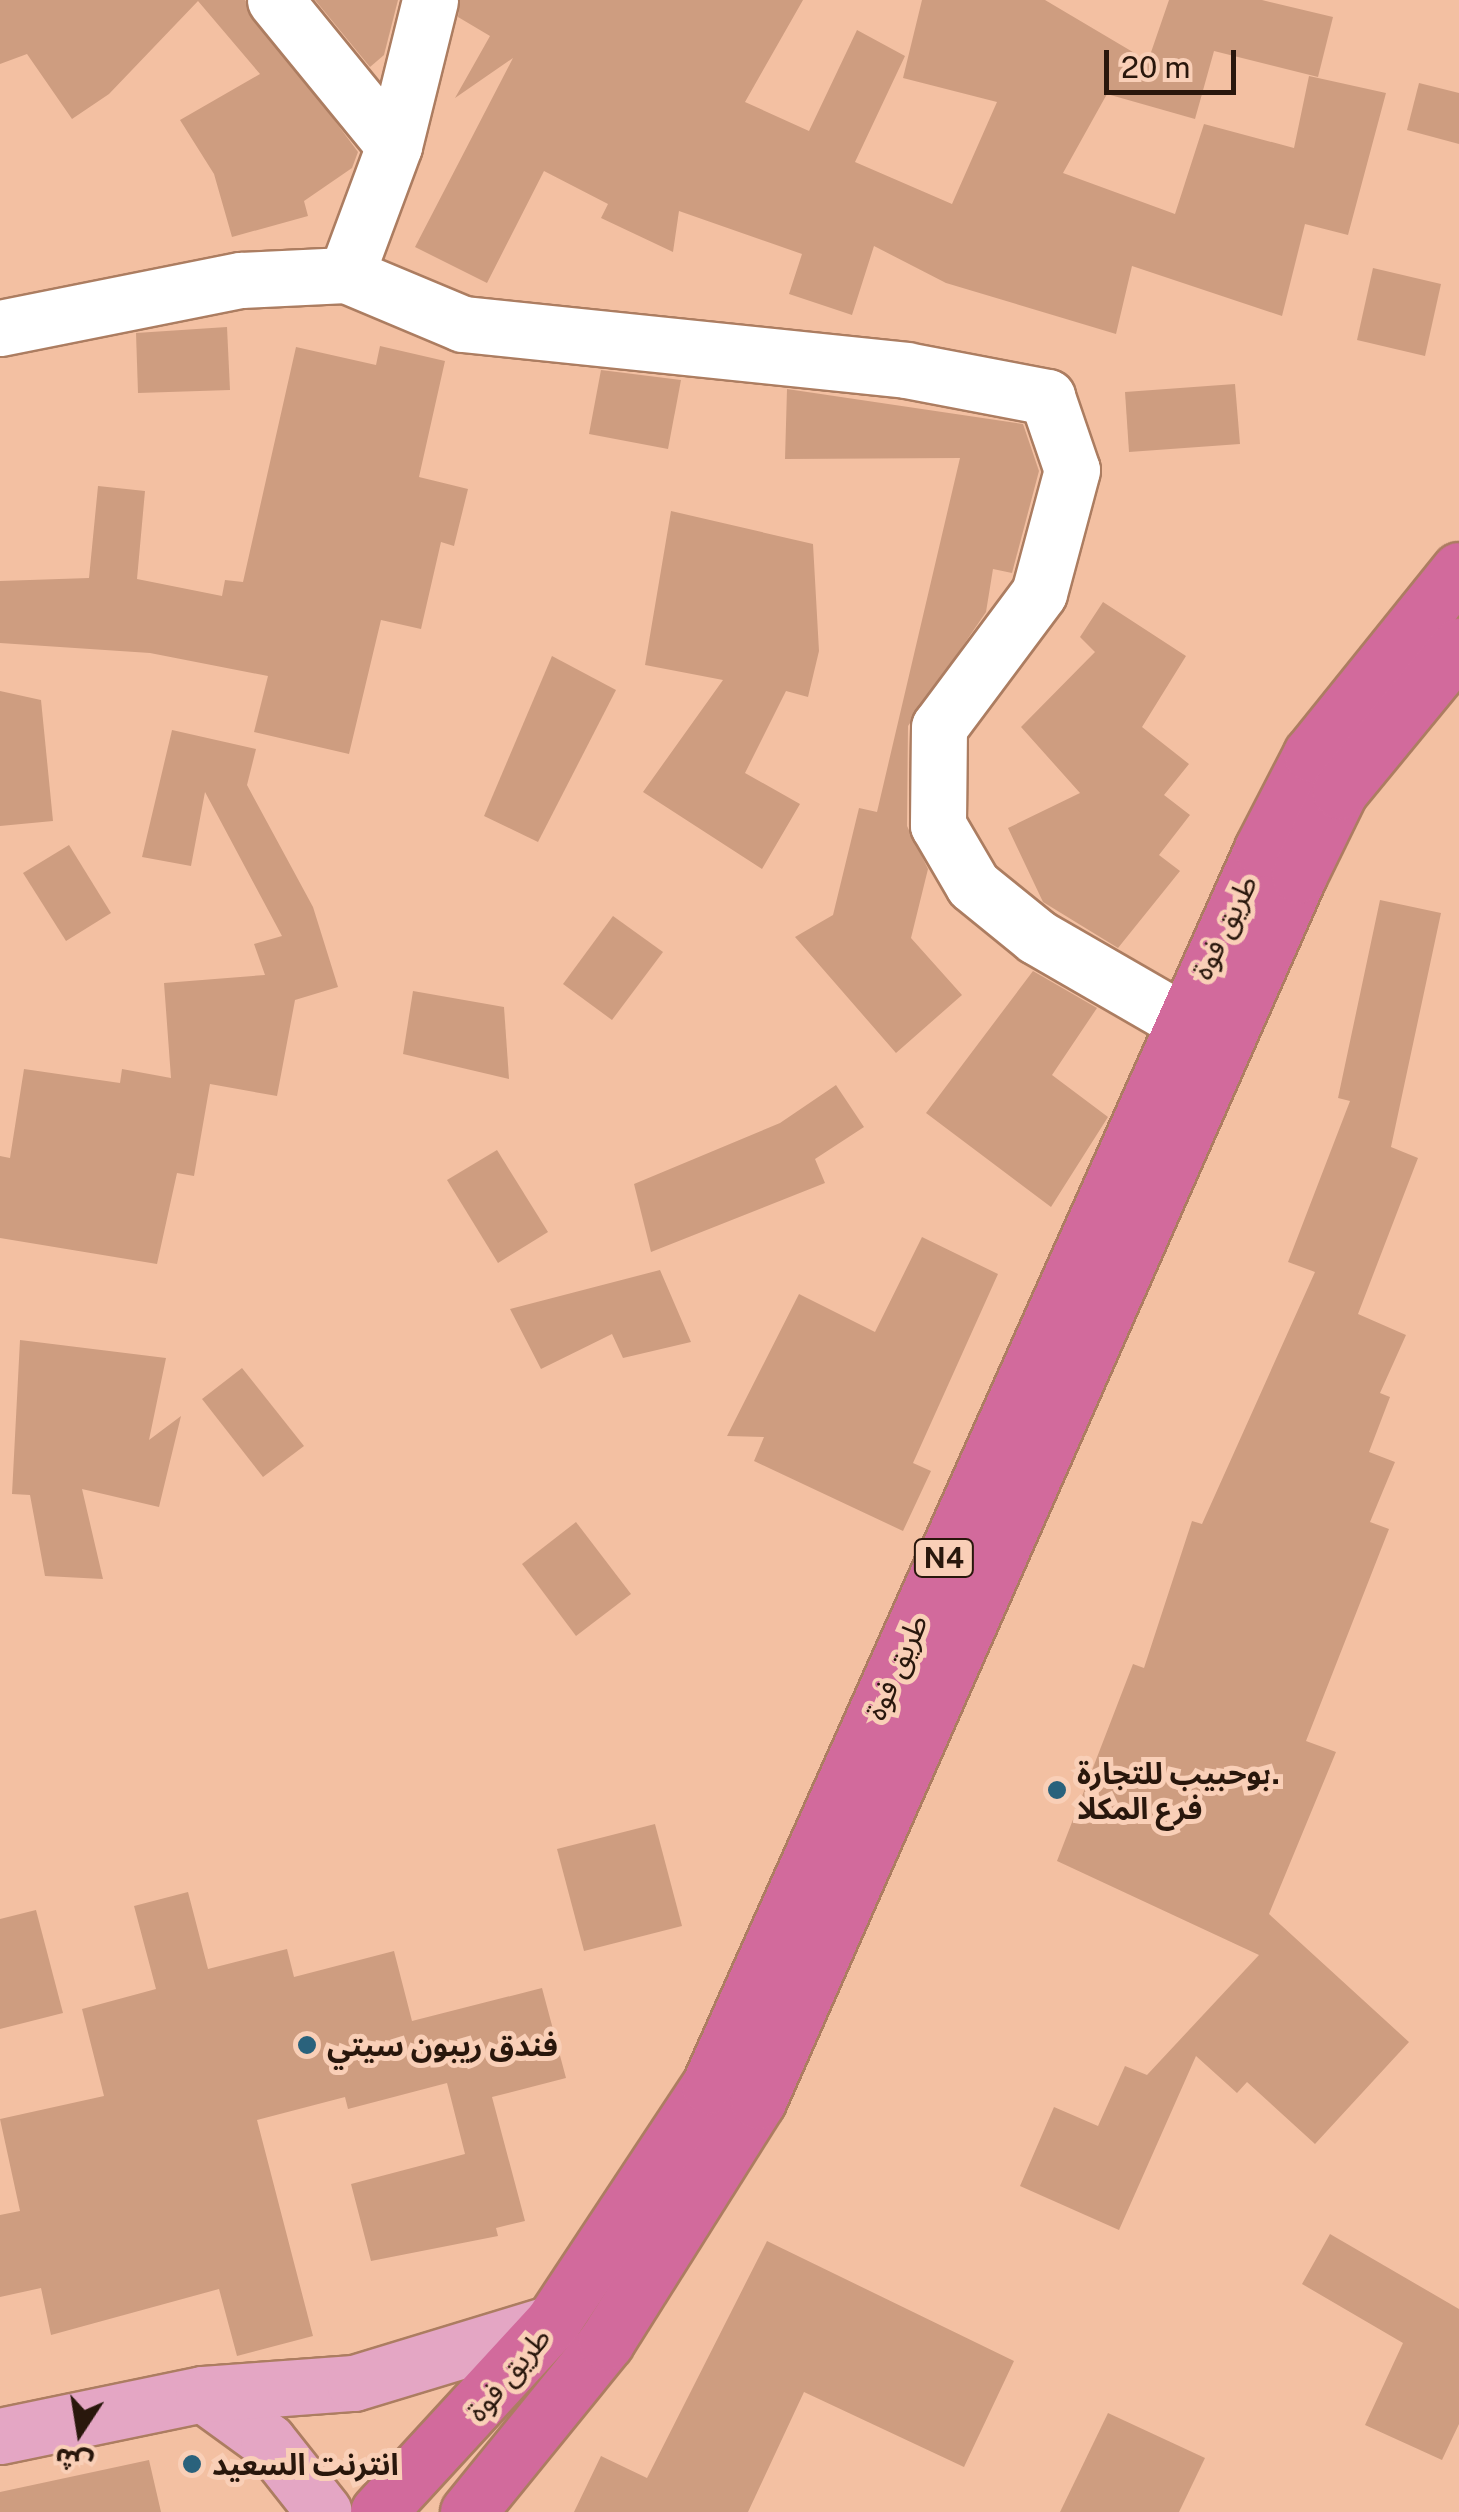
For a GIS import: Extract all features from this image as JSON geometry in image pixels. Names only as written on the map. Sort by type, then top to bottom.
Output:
[{"type":"highway","name":"طريق فوة","points":[[378,2512],[552,2323],[709,2086],[1178,1019],[1311,754],[1459,570]]},
{"type":"highway","name":"طريق فوة","points":[[468,2512],[606,2342],[758,2101],[1299,875],[1340,791],[1459,646]]},
{"type":"main road","points":[[0,2436],[203,2394],[354,2383],[552,2323]]},
{"type":"main road","points":[[203,2394],[268,2442],[324,2512]]},
{"type":"street","points":[[275,0],[394,146]]},
{"type":"street","points":[[346,275],[394,146],[430,0]]},
{"type":"street","points":[[0,328],[241,280],[346,275],[464,324],[906,370],[1047,397],[1072,470],[1038,592],[940,728],[938,825],[973,885],[1037,938],[1178,1019]]},
{"type":"building","points":[[0,0],[245,0],[358,152],[352,168],[304,201],[308,216],[232,237],[214,174],[180,120],[260,74],[198,1],[109,94],[72,119],[27,54],[0,64]]},
{"type":"building","points":[[315,0],[398,0],[384,55],[370,67]]},
{"type":"building","points":[[460,0],[803,0],[745,102],[809,131],[857,30],[905,56],[855,162],[952,204],[997,102],[903,78],[922,0],[1045,0],[1148,61],[1169,0],[1262,0],[1333,17],[1318,77],[1214,51],[1195,119],[1107,94],[1063,173],[1175,214],[1204,124],[1294,148],[1309,76],[1386,93],[1348,235],[1305,224],[1282,316],[1132,266],[1116,334],[946,283],[874,246],[852,315],[789,294],[802,254],[679,211],[673,252],[601,218],[608,204],[544,171],[487,283],[415,247],[513,58],[455,98],[490,36],[458,17]]},
{"type":"building","points":[[1419,83],[1459,93],[1459,144],[1407,130]]},
{"type":"building","points":[[1373,268],[1441,284],[1425,356],[1357,340]]},
{"type":"building","points":[[227,327],[230,390],[138,393],[136,333]]},
{"type":"building","points":[[380,346],[445,361],[419,477],[468,489],[454,546],[441,542],[421,629],[381,620],[349,754],[254,732],[268,676],[150,653],[0,643],[0,581],[89,578],[98,486],[145,491],[137,579],[222,596],[225,580],[243,582],[296,347],[376,365]]},
{"type":"building","points":[[601,370],[681,380],[668,449],[589,434]]},
{"type":"building","points":[[1235,384],[1240,444],[1129,452],[1125,392]]},
{"type":"building","points":[[787,389],[1023,424],[1039,471],[1012,573],[993,569],[986,612],[908,726],[907,826],[928,869],[911,938],[962,995],[896,1053],[795,937],[833,915],[859,808],[877,812],[960,458],[785,459]]},
{"type":"building","points":[[671,511],[813,544],[819,651],[808,697],[786,691],[745,773],[800,804],[762,869],[643,792],[723,680],[645,665]]},
{"type":"building","points":[[1103,602],[1186,656],[1142,727],[1189,764],[1164,795],[1190,815],[1159,855],[1180,871],[1118,948],[1043,902],[1008,828],[1080,793],[1021,727],[1095,652],[1080,637]]},
{"type":"building","points":[[552,656],[616,690],[538,842],[484,816]]},
{"type":"building","points":[[0,691],[41,700],[53,821],[0,826]]},
{"type":"building","points":[[172,730],[256,749],[247,785],[313,907],[338,987],[295,1000],[277,1096],[210,1084],[194,1176],[177,1173],[157,1264],[0,1238],[0,1156],[10,1158],[24,1069],[120,1083],[122,1069],[171,1078],[164,983],[265,975],[254,944],[282,936],[205,792],[191,866],[142,857]]},
{"type":"building","points":[[69,845],[111,913],[66,941],[23,873]]},
{"type":"building","points":[[1380,900],[1441,913],[1391,1147],[1418,1158],[1358,1314],[1406,1335],[1380,1393],[1390,1397],[1369,1452],[1395,1462],[1370,1522],[1389,1529],[1306,1741],[1336,1752],[1269,1914],[1409,2042],[1315,2144],[1247,2082],[1237,2093],[1196,2056],[1119,2230],[1020,2186],[1054,2107],[1098,2126],[1125,2066],[1147,2075],[1259,1955],[1057,1861],[1133,1664],[1144,1668],[1192,1521],[1202,1524],[1315,1272],[1288,1262],[1350,1101],[1338,1098]]},
{"type":"building","points":[[613,916],[663,952],[612,1020],[563,984]]},
{"type":"building","points":[[1033,971],[1097,1008],[1052,1075],[1108,1117],[1051,1207],[926,1113]]},
{"type":"building","points":[[413,991],[504,1007],[509,1079],[403,1054]]},
{"type":"building","points":[[836,1085],[864,1127],[815,1159],[825,1183],[651,1252],[634,1184],[780,1123]]},
{"type":"building","points":[[497,1150],[548,1232],[498,1263],[447,1180]]},
{"type":"building","points":[[922,1237],[998,1274],[913,1463],[931,1471],[903,1531],[754,1461],[764,1437],[727,1436],[799,1294],[875,1332]]},
{"type":"building","points":[[660,1270],[691,1342],[623,1358],[612,1334],[541,1369],[510,1309]]},
{"type":"building","points":[[20,1340],[166,1358],[149,1440],[181,1416],[159,1507],[82,1489],[103,1579],[45,1576],[30,1495],[12,1494]]},
{"type":"building","points":[[242,1368],[304,1446],[263,1477],[202,1399]]},
{"type":"building","points":[[576,1522],[631,1594],[576,1636],[522,1564]]},
{"type":"building","points":[[655,1824],[682,1926],[584,1951],[557,1849]]},
{"type":"building","points":[[188,1892],[208,1969],[287,1949],[294,1977],[394,1951],[412,2021],[542,1988],[566,2078],[492,2097],[525,2221],[496,2228],[498,2236],[371,2261],[351,2184],[465,2154],[447,2083],[348,2109],[345,2097],[257,2120],[313,2336],[237,2356],[219,2289],[51,2335],[41,2288],[0,2297],[0,2215],[20,2211],[0,2119],[104,2096],[82,2009],[156,1989],[134,1906]]},
{"type":"building","points":[[36,1910],[63,2013],[0,2029],[0,1919]]},
{"type":"building","points":[[1330,2234],[1459,2309],[1459,2424],[1442,2460],[1365,2425],[1403,2343],[1302,2284]]},
{"type":"building","points":[[767,2241],[1014,2361],[964,2467],[804,2392],[748,2512],[574,2512],[601,2456],[647,2478]]},
{"type":"building","points":[[1108,2413],[1205,2458],[1179,2512],[1060,2512]]},
{"type":"building","points":[[149,2460],[161,2512],[0,2512],[0,2492]]},
{"type":"place","name":"بوحبيب للتجارة. فرع المكلا","points":[[1057,1790]]},
{"type":"place","name":"فندق ريبون سيتي","points":[[307,2045]]},
{"type":"place","name":"انترنت السعيد","points":[[192,2464]]}]
